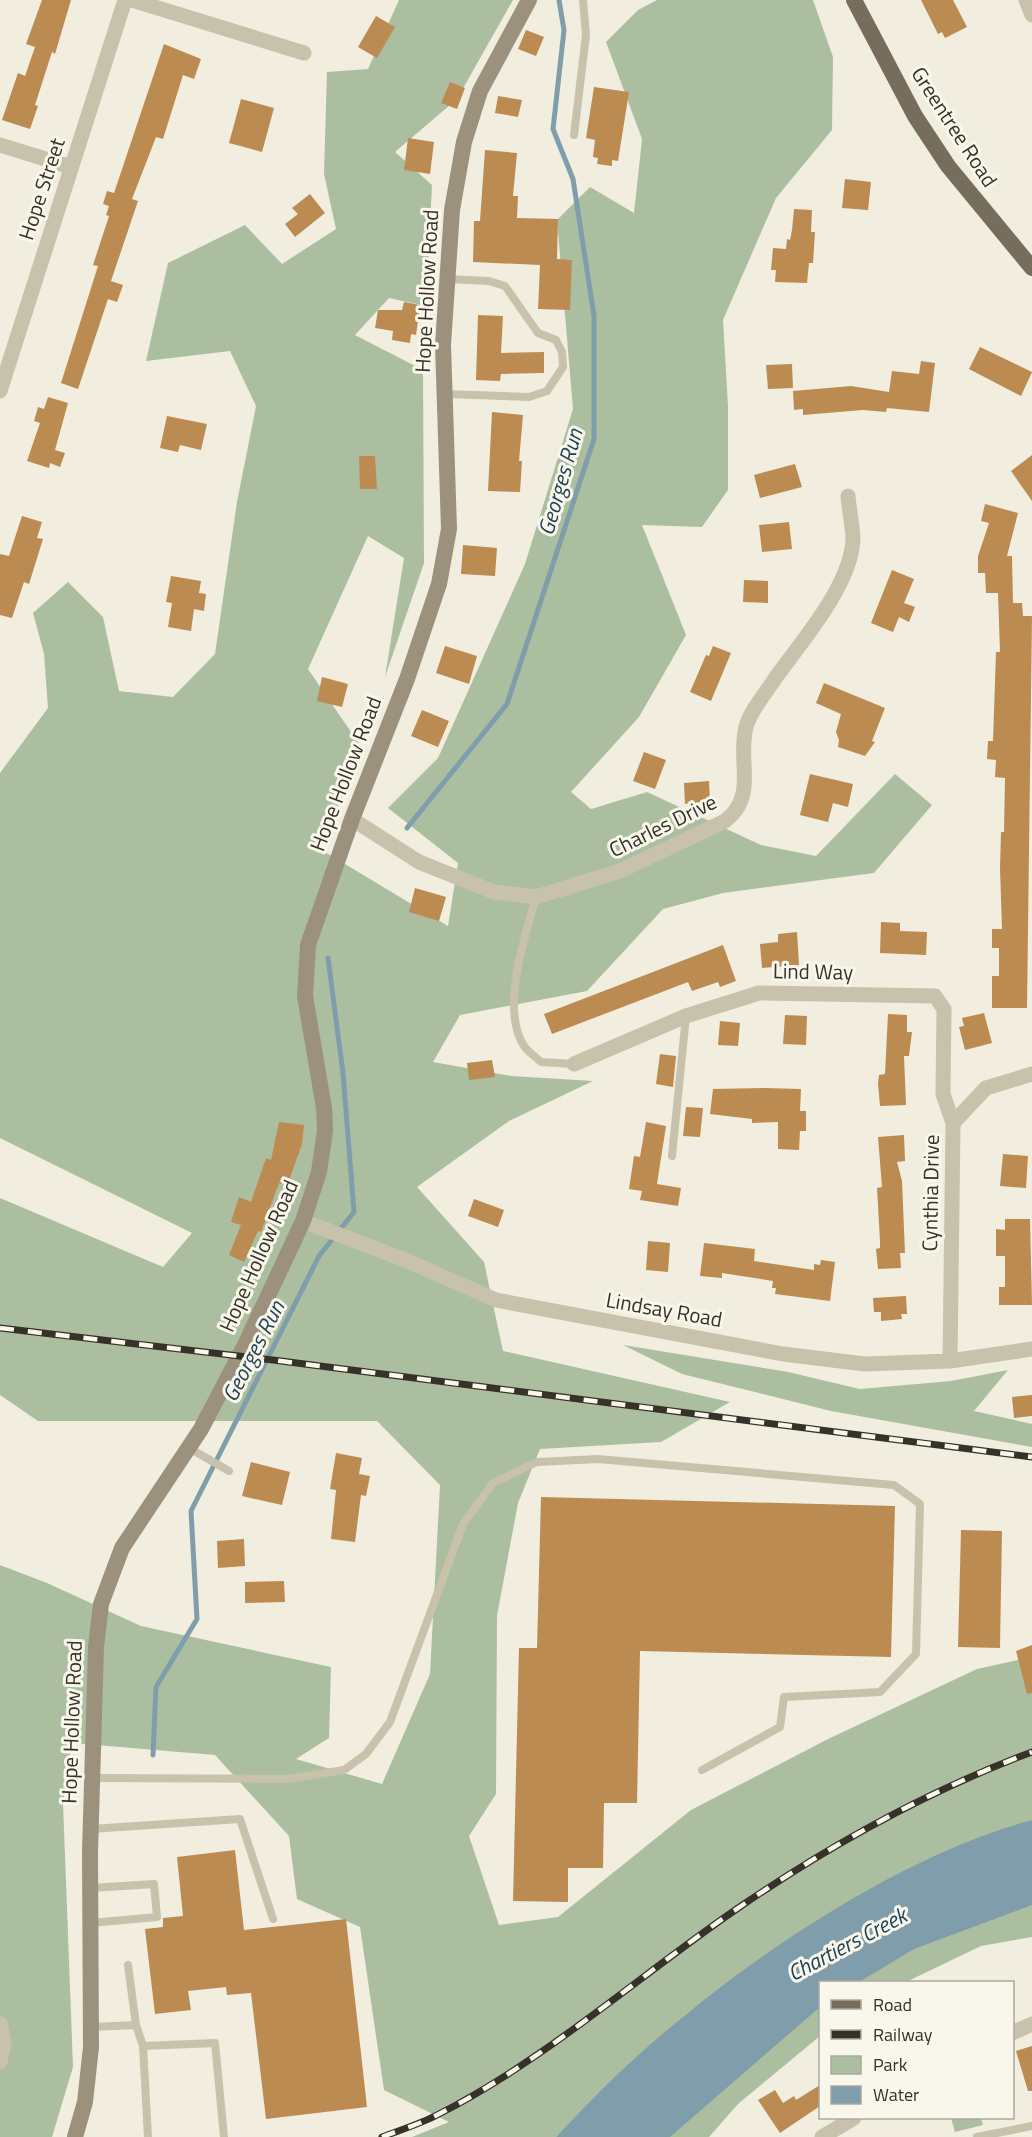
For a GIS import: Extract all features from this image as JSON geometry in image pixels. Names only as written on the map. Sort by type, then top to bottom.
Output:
[{"type":"main road","name":"Hope Hollow Road","points":[[75,2137],[89,2076],[92,2027],[89,1888],[98,1622],[106,1585],[122,1548],[189,1448],[245,1345],[303,1221],[319,1172],[325,1131],[324,1108],[305,996],[305,962],[312,929],[407,679],[439,584],[448,529],[443,345],[452,210],[464,142],[480,91],[529,0]]},
{"type":"main road","name":"Greentree Road","points":[[854,0],[915,116],[948,166],[1032,268]]},
{"type":"street","name":"Hope Street","points":[[0,391],[125,0]]},
{"type":"street","points":[[132,0],[304,53]]},
{"type":"street","points":[[1026,0],[1032,15]]},
{"type":"street","points":[[0,145],[71,167]]},
{"type":"street","name":"Charles Drive","points":[[352,819],[419,862],[494,892],[536,897],[620,871],[700,834],[736,813],[742,802],[746,728],[758,704],[836,591],[847,563],[853,538],[848,496]]},
{"type":"street","name":"Lind Way","points":[[574,1064],[686,1016],[759,993],[935,996],[944,1009],[943,1094],[953,1123]]},
{"type":"street","name":"Cynthia Drive","points":[[950,1361],[953,1123],[986,1088],[1032,1074]]},
{"type":"street","name":"Lindsay Road","points":[[303,1221],[403,1259],[496,1300],[783,1354],[854,1363],[950,1361],[1032,1349]]},
{"type":"street","points":[[0,2024],[4,2043],[0,2062]]},
{"type":"street","points":[[1014,2032],[1032,2024]]},
{"type":"street","points":[[822,2137],[852,2119]]},
{"type":"lane","points":[[574,135],[586,35],[583,0]]},
{"type":"lane","points":[[444,394],[529,397],[547,391],[563,367],[562,352],[556,340],[538,333],[506,286],[489,281],[447,279]]},
{"type":"lane","points":[[536,897],[523,944],[513,1010],[525,1047],[541,1062],[574,1064]]},
{"type":"lane","points":[[672,1156],[686,1016]]},
{"type":"lane","points":[[189,1448],[229,1472]]},
{"type":"lane","points":[[93,1778],[288,1779],[344,1770],[366,1754],[390,1722],[463,1524],[493,1483],[537,1462],[597,1459],[894,1485],[920,1504],[916,1654],[880,1692],[784,1697],[780,1727],[702,1770]]},
{"type":"lane","points":[[91,1829],[240,1819],[273,1919]]},
{"type":"lane","points":[[89,1888],[154,1884],[157,1917],[90,1923]]},
{"type":"lane","points":[[128,1965],[136,2025],[143,2046],[148,2137]]},
{"type":"lane","points":[[92,2027],[136,2025]]},
{"type":"lane","points":[[143,2046],[215,2043],[224,2137]]},
{"type":"lane","points":[[976,2137],[1032,2126]]},
{"type":"green space","points":[[399,0],[513,0],[457,99],[395,152],[432,185],[426,306],[389,298],[355,335],[423,370],[424,563],[385,677],[404,558],[368,536],[308,669],[362,748],[320,849],[448,926],[458,863],[388,808],[438,758],[525,564],[573,409],[557,220],[590,187],[634,213],[642,139],[606,42],[638,10],[657,0],[813,0],[833,57],[832,130],[776,198],[723,320],[728,406],[728,490],[702,527],[642,525],[686,635],[639,717],[571,792],[591,809],[647,792],[761,845],[816,856],[895,774],[932,805],[874,873],[723,893],[663,909],[587,991],[460,1015],[433,1062],[511,1076],[593,1081],[509,1121],[417,1187],[484,1262],[503,1351],[730,1402],[661,1442],[540,1449],[518,1503],[497,1616],[496,1794],[469,1836],[499,1925],[558,1917],[691,1810],[826,1740],[977,1669],[1032,1657],[1032,1820],[910,1869],[795,1935],[690,2011],[644,2051],[556,2137],[412,2137],[449,2122],[384,2090],[360,1927],[297,1899],[289,1836],[215,1755],[72,1743],[63,1803],[73,2067],[52,2137],[0,2137],[0,1565],[47,1583],[141,1626],[331,1667],[329,1738],[296,1759],[382,1784],[430,1674],[440,1485],[377,1421],[38,1421],[0,1395],[0,1198],[163,1267],[192,1233],[0,1138],[0,773],[48,708],[44,654],[33,613],[68,582],[103,617],[119,691],[173,697],[215,654],[237,502],[256,406],[230,351],[146,361],[168,263],[245,225],[282,264],[336,229],[324,174],[327,72],[368,69]]},
{"type":"green space","points":[[623,1345],[788,1372],[860,1389],[951,1381],[1008,1370],[974,1411],[1032,1424],[1032,1447],[831,1411],[682,1374]]},
{"type":"green space","points":[[1032,1891],[1032,1937],[981,1946],[908,1981],[837,1981]]},
{"type":"green space","points":[[819,1993],[819,2037],[738,2104],[709,2137],[651,2137]]},
{"type":"green space","points":[[951,2119],[981,2119],[983,2125],[955,2132]]},
{"type":"water","name":"Chartiers Creek","points":[[1032,1820],[1032,1905],[914,1949],[861,1981],[819,1981],[819,2008],[670,2137],[556,2137],[613,2078],[674,2024],[769,1952],[820,1918],[873,1887],[926,1860],[980,1837]]},
{"type":"building","points":[[42,0],[71,0],[55,54],[52,52],[35,105],[38,106],[30,129],[2,120],[18,73],[25,76],[35,47],[26,44]]},
{"type":"building","points":[[921,0],[953,0],[967,27],[945,38],[942,32],[938,34]]},
{"type":"building","points":[[376,16],[395,27],[377,58],[358,47]]},
{"type":"building","points":[[526,30],[544,37],[536,56],[518,49]]},
{"type":"building","points":[[164,44],[201,59],[194,79],[183,75],[163,139],[156,137],[132,199],[138,201],[111,281],[123,285],[117,302],[108,299],[78,389],[61,383],[98,266],[93,265],[109,216],[106,215],[109,206],[103,204],[107,191],[114,193]]},
{"type":"building","points":[[450,82],[465,88],[457,109],[441,103]]},
{"type":"building","points":[[594,87],[629,92],[618,161],[612,160],[612,166],[597,164],[598,158],[593,157],[595,140],[586,138]]},
{"type":"building","points":[[498,96],[522,100],[518,117],[495,113]]},
{"type":"building","points":[[241,99],[274,108],[262,152],[229,143]]},
{"type":"building","points":[[408,138],[434,142],[430,174],[404,170]]},
{"type":"building","points":[[485,150],[517,153],[513,196],[518,196],[517,218],[558,219],[557,259],[572,260],[570,310],[538,309],[540,265],[473,262],[474,221],[480,221]]},
{"type":"building","points":[[845,179],[871,182],[868,210],[842,208]]},
{"type":"building","points":[[310,194],[325,213],[295,237],[285,224],[298,214],[292,208]]},
{"type":"building","points":[[794,209],[812,210],[811,232],[815,232],[813,263],[809,263],[807,283],[775,282],[776,270],[771,270],[773,248],[786,249],[787,239],[790,240],[792,230]]},
{"type":"building","points":[[404,302],[420,305],[416,335],[411,334],[410,343],[392,340],[393,331],[375,328],[378,310],[402,310]]},
{"type":"building","points":[[478,315],[503,316],[501,353],[544,352],[544,373],[501,374],[500,381],[476,380]]},
{"type":"building","points":[[980,347],[1032,372],[1021,396],[969,369]]},
{"type":"building","points":[[921,361],[935,363],[929,412],[887,408],[886,412],[863,410],[803,415],[803,409],[794,410],[793,391],[851,386],[889,392],[892,371],[919,374]]},
{"type":"building","points":[[792,364],[793,388],[768,389],[766,365]]},
{"type":"building","points":[[48,397],[68,403],[55,450],[65,453],[60,467],[50,463],[49,468],[27,461],[40,423],[34,421],[38,407],[44,409]]},
{"type":"building","points":[[492,412],[523,415],[519,461],[522,461],[520,492],[488,491]]},
{"type":"building","points":[[167,416],[207,424],[201,450],[180,445],[178,452],[160,448]]},
{"type":"building","points":[[1032,455],[1032,501],[1011,471]]},
{"type":"building","points":[[359,456],[375,456],[377,489],[360,489]]},
{"type":"building","points":[[795,464],[802,487],[760,498],[754,475]]},
{"type":"building","points":[[985,504],[1018,513],[1007,556],[1012,556],[1013,603],[1022,603],[1023,616],[1032,616],[1027,1008],[992,1008],[992,976],[999,976],[999,948],[992,948],[992,929],[1002,929],[1000,868],[1001,832],[1004,832],[1005,778],[995,777],[996,760],[987,759],[988,741],[993,741],[996,652],[1000,652],[998,593],[986,593],[985,573],[978,573],[978,556],[989,523],[981,521]]},
{"type":"building","points":[[22,516],[42,522],[37,538],[43,539],[29,584],[24,582],[12,618],[0,615],[0,554],[9,556]]},
{"type":"building","points":[[789,522],[792,549],[762,552],[759,525]]},
{"type":"building","points":[[463,545],[497,548],[495,576],[461,574]]},
{"type":"building","points":[[892,570],[914,579],[904,603],[915,607],[909,622],[899,617],[893,632],[871,623]]},
{"type":"building","points":[[171,576],[201,581],[199,593],[206,594],[204,611],[194,609],[191,631],[168,627],[172,603],[166,602]]},
{"type":"building","points":[[744,580],[768,581],[768,603],[743,602]]},
{"type":"building","points":[[445,646],[477,656],[469,684],[436,673]]},
{"type":"building","points":[[713,646],[731,653],[711,701],[690,692],[706,655],[709,656]]},
{"type":"building","points":[[322,677],[348,684],[342,707],[317,701]]},
{"type":"building","points":[[824,683],[885,708],[872,741],[875,742],[865,756],[838,747],[839,740],[836,732],[841,714],[816,703]]},
{"type":"building","points":[[422,710],[449,721],[438,747],[411,736]]},
{"type":"building","points":[[644,752],[666,760],[655,789],[633,781]]},
{"type":"building","points":[[810,774],[853,784],[848,807],[833,803],[828,822],[800,815]]},
{"type":"building","points":[[709,781],[710,802],[685,804],[684,783]]},
{"type":"building","points":[[415,888],[446,897],[439,921],[409,912]]},
{"type":"building","points":[[881,922],[900,923],[900,931],[927,932],[926,955],[880,953]]},
{"type":"building","points":[[797,932],[799,965],[762,968],[760,944],[778,942],[778,934]]},
{"type":"building","points":[[723,945],[736,981],[720,987],[718,982],[692,991],[688,982],[552,1034],[544,1014]]},
{"type":"building","points":[[984,1013],[992,1043],[965,1050],[959,1027],[964,1026],[962,1018]]},
{"type":"building","points":[[888,1014],[907,1015],[907,1032],[912,1032],[909,1056],[904,1056],[906,1105],[880,1106],[878,1083],[879,1075],[885,1074]]},
{"type":"building","points":[[785,1015],[807,1016],[806,1045],[783,1044]]},
{"type":"building","points":[[720,1021],[740,1023],[738,1046],[718,1045]]},
{"type":"building","points":[[660,1054],[676,1056],[673,1087],[656,1084]]},
{"type":"building","points":[[492,1060],[495,1077],[469,1080],[467,1063]]},
{"type":"building","points":[[713,1089],[801,1089],[800,1111],[806,1111],[806,1131],[800,1131],[799,1150],[778,1149],[778,1122],[752,1123],[752,1119],[710,1114]]},
{"type":"building","points":[[686,1107],[703,1108],[700,1137],[683,1136]]},
{"type":"building","points":[[279,1122],[304,1125],[302,1144],[287,1186],[279,1183],[261,1232],[258,1231],[244,1262],[229,1255],[241,1225],[231,1222],[239,1197],[251,1202],[266,1158],[271,1160]]},
{"type":"building","points":[[646,1122],[666,1126],[657,1184],[681,1188],[678,1206],[640,1200],[642,1191],[629,1189],[634,1156],[640,1157]]},
{"type":"building","points":[[904,1135],[905,1161],[897,1162],[902,1181],[905,1253],[900,1253],[901,1268],[878,1269],[876,1249],[880,1248],[880,1241],[877,1188],[882,1187],[878,1137]]},
{"type":"building","points":[[1003,1154],[1028,1156],[1026,1188],[1000,1186]]},
{"type":"building","points":[[474,1199],[504,1210],[498,1227],[468,1216]]},
{"type":"building","points":[[1005,1219],[1030,1219],[1032,1305],[999,1305],[999,1287],[1005,1287],[1005,1256],[996,1256],[996,1229],[1005,1230]]},
{"type":"building","points":[[648,1241],[670,1243],[668,1272],[646,1270]]},
{"type":"building","points":[[704,1243],[755,1249],[754,1261],[814,1270],[814,1264],[820,1265],[821,1260],[835,1262],[830,1301],[775,1294],[776,1288],[772,1288],[773,1281],[722,1273],[722,1278],[700,1276]]},
{"type":"building","points":[[906,1296],[907,1314],[901,1314],[902,1319],[881,1321],[881,1312],[874,1312],[873,1298]]},
{"type":"building","points":[[1032,1395],[1032,1416],[1014,1418],[1012,1397]]},
{"type":"building","points":[[336,1453],[362,1458],[359,1474],[370,1476],[366,1496],[361,1495],[355,1542],[331,1539],[336,1490],[330,1489]]},
{"type":"building","points":[[251,1462],[290,1472],[282,1505],[242,1496]]},
{"type":"building","points":[[541,1497],[895,1506],[891,1657],[640,1651],[637,1803],[604,1803],[603,1868],[568,1868],[568,1902],[513,1901],[519,1648],[537,1648]]},
{"type":"building","points":[[961,1530],[1002,1531],[1000,1648],[958,1647]]},
{"type":"building","points":[[244,1539],[245,1566],[218,1568],[217,1541]]},
{"type":"building","points":[[284,1581],[285,1602],[245,1603],[245,1582]]},
{"type":"building","points":[[1032,1645],[1032,1693],[1027,1694],[1016,1651]]},
{"type":"building","points":[[235,1850],[244,1930],[346,1919],[367,2107],[266,2119],[251,1993],[227,1995],[226,1987],[188,1991],[191,2010],[155,2014],[145,1929],[163,1927],[163,1918],[183,1916],[177,1857]]},
{"type":"building","points":[[1032,2046],[1032,2091],[1028,2091],[1016,2051]]},
{"type":"building","points":[[819,2086],[819,2107],[780,2133],[758,2100],[775,2090],[783,2103],[794,2096],[796,2100]]},
{"type":"waterway","name":"Georges Run","points":[[407,828],[507,704],[594,439],[594,316],[573,179],[553,129],[564,30],[559,0]]},
{"type":"waterway","name":"Georges Run","points":[[153,1755],[156,1687],[197,1619],[191,1511],[319,1256],[354,1212],[343,1073],[328,958]]},
{"type":"railway","points":[[0,1328],[281,1361],[1032,1457]]},
{"type":"railway","points":[[382,2137],[437,2115],[517,2069],[744,1904],[848,1839],[957,1783],[1032,1752]]}]
